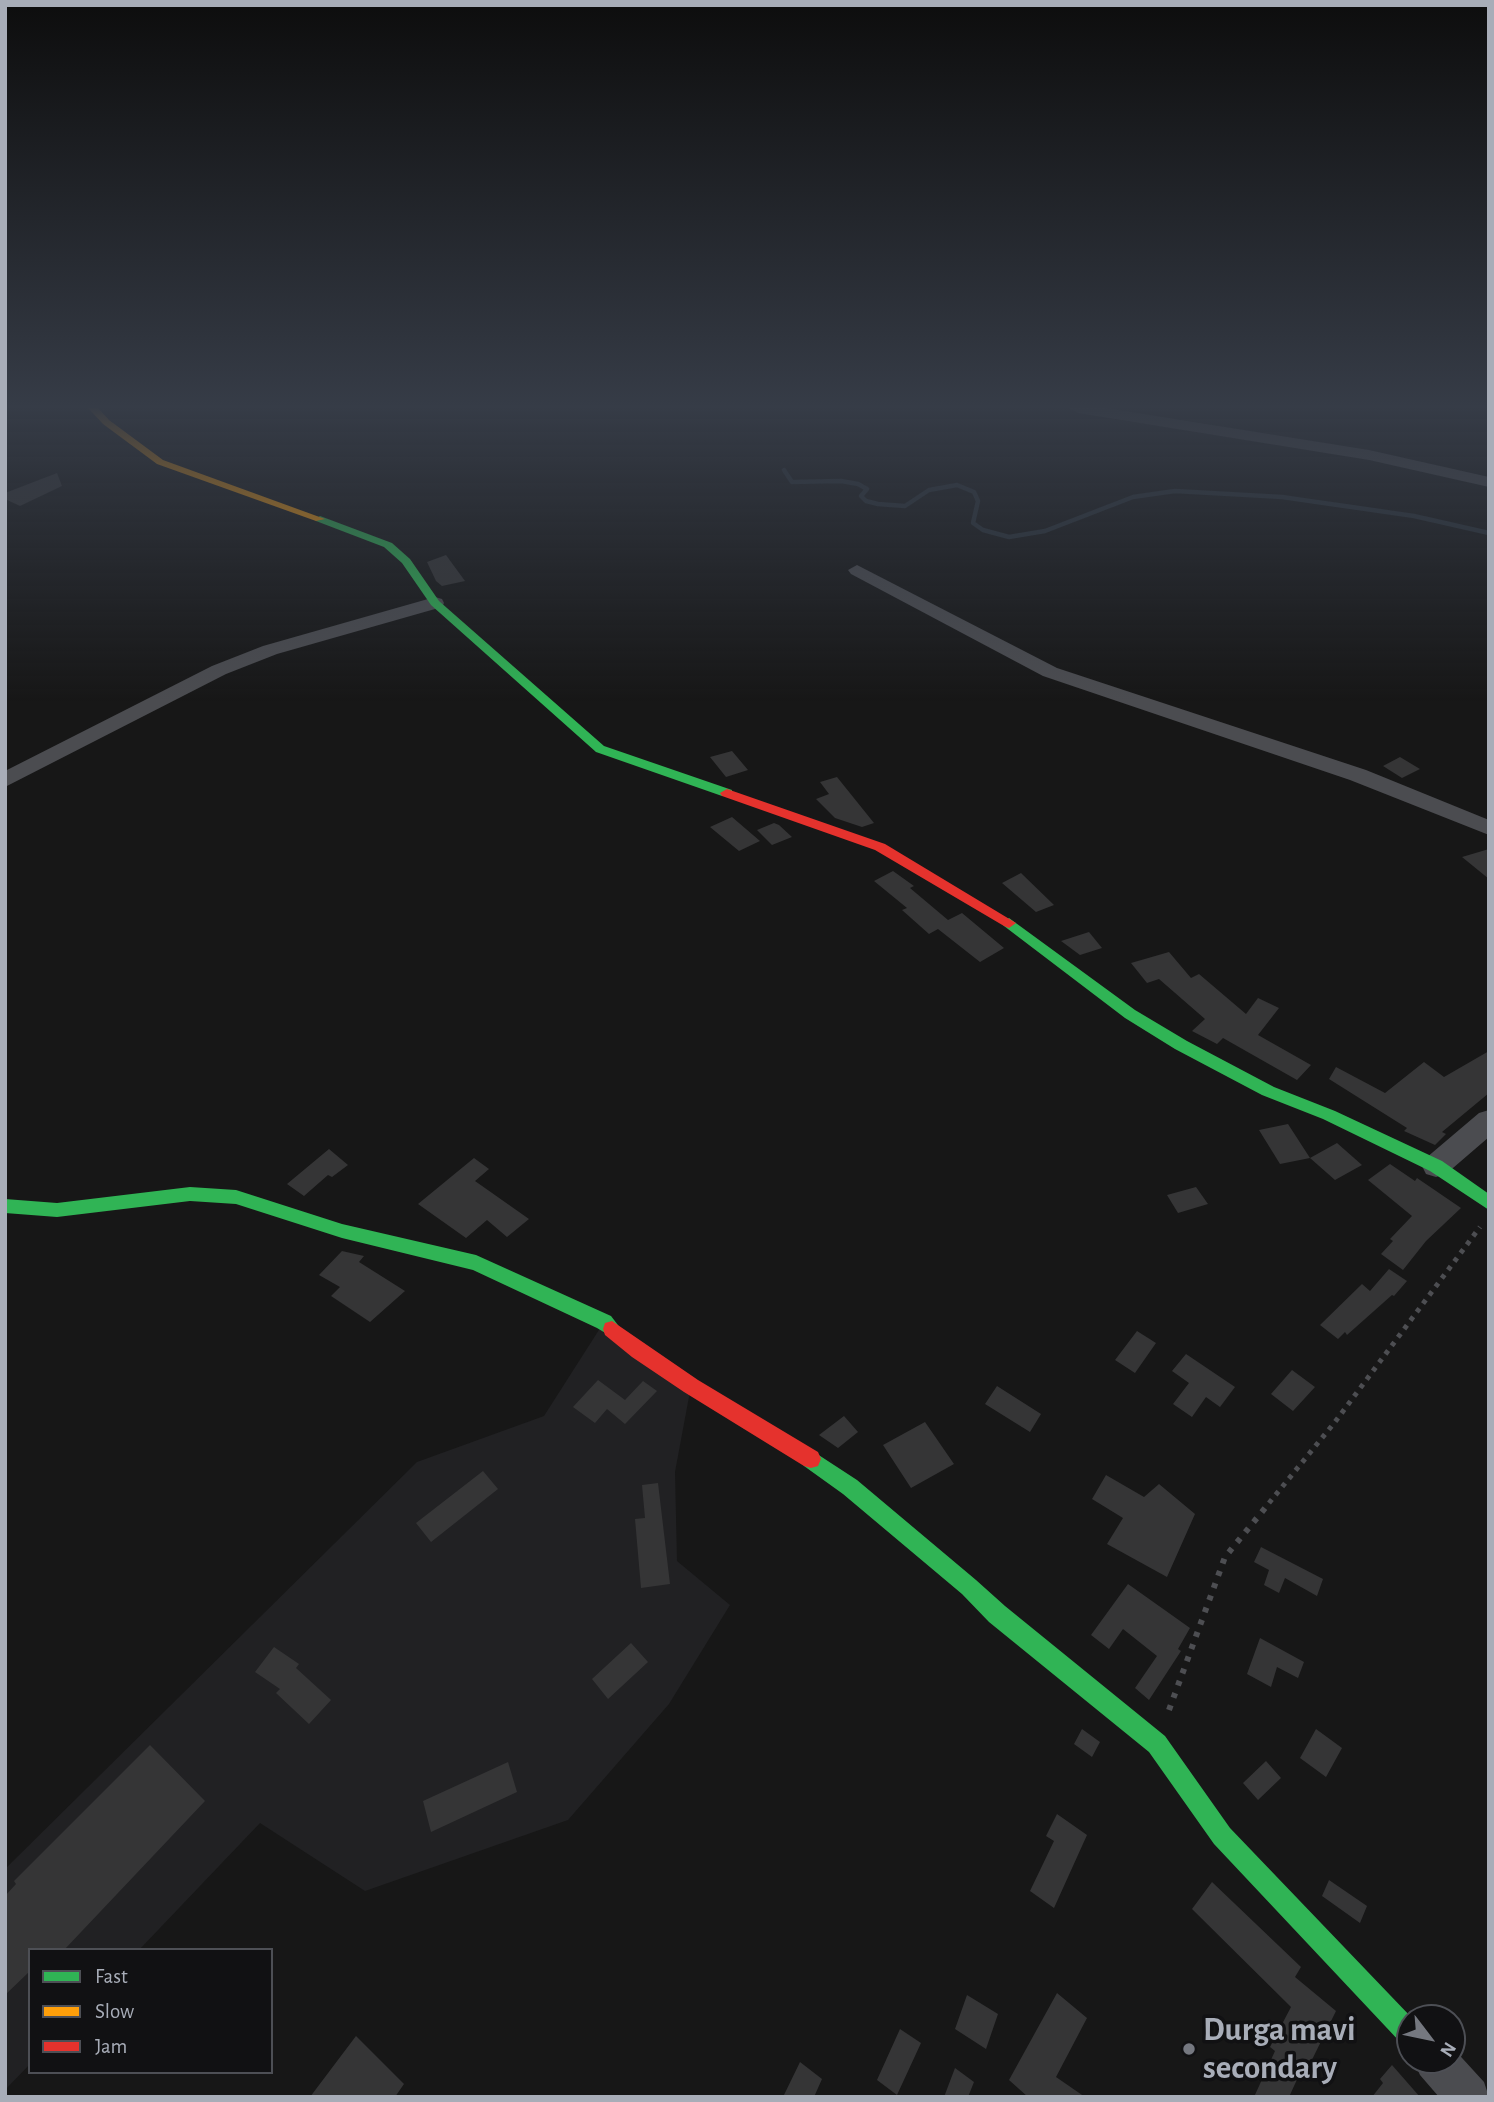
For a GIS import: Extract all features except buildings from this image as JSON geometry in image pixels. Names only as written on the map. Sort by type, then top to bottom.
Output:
[{"type":"street","points":[[286,506],[387,545],[406,561],[435,603],[600,749],[880,847],[1006,921],[1130,1014],[1181,1045],[1268,1091],[1329,1115],[1436,1166],[1489,1203]]},
{"type":"street","points":[[858,570],[1050,672],[1358,775],[1489,828]]},
{"type":"street","points":[[5,780],[219,670],[271,650],[435,603]]},
{"type":"street","points":[[1436,1166],[1489,1121]]},
{"type":"street","points":[[5,1206],[57,1210],[190,1194],[236,1197],[342,1231],[476,1263],[604,1322],[639,1351],[691,1386],[790,1444],[850,1487],[969,1587],[997,1614],[1157,1744],[1222,1836],[1396,2019]]},
{"type":"street","points":[[1448,2074],[1469,2097]]},
{"type":"path","points":[[1157,1744],[1225,1557],[1335,1422],[1489,1215]]},
{"type":"shaded area","points":[[604,1322],[691,1386],[675,1472],[677,1561],[730,1605],[669,1704],[568,1820],[365,1891],[260,1823],[141,1948],[28,1948],[28,2066],[5,2090],[5,1869],[417,1462],[544,1416]]},
{"type":"waterway","points":[[977,506],[973,523],[983,530],[1009,537],[1045,531],[1109,506]]},
{"type":"waterway","points":[[1345,506],[1414,516],[1489,533]]},
{"type":"traffic: fast","points":[[320,519],[388,545],[406,561],[435,603],[600,749],[727,793]]},
{"type":"traffic: fast","points":[[1009,923],[1130,1014],[1181,1045],[1268,1091],[1329,1115],[1436,1166],[1489,1203]]},
{"type":"traffic: fast","points":[[5,1206],[57,1210],[190,1194],[236,1197],[342,1231],[476,1263],[604,1322],[612,1329]]},
{"type":"traffic: fast","points":[[811,1459],[850,1487],[969,1587],[997,1614],[1157,1744],[1222,1836],[1396,2019]]},
{"type":"traffic: slow","points":[[284,506],[320,519]]},
{"type":"traffic: jam","points":[[727,793],[880,847],[1009,923]]},
{"type":"traffic: jam","points":[[612,1329],[691,1386],[811,1459]]},
{"type":"place","name":"Durga mavi secondary","points":[[1189,2049]]}]
